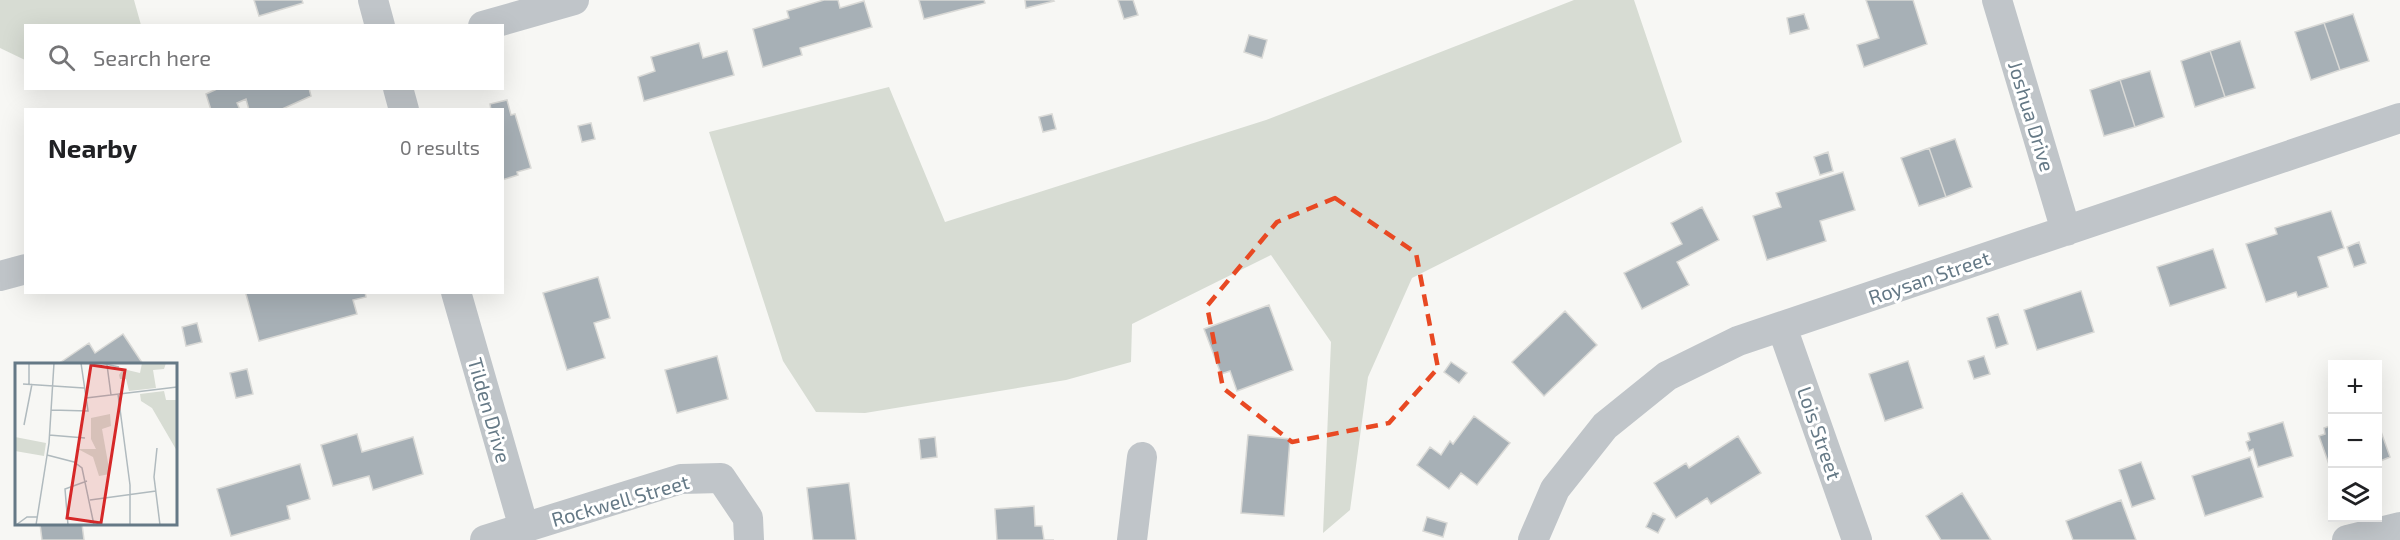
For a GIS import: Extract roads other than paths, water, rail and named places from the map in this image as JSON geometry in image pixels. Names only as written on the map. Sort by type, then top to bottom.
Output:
[{"type":"street","points":[[373,0],[379,24]]},
{"type":"street","points":[[490,24],[574,0]]},
{"type":"street","name":"Joshua Drive","points":[[1997,0],[2066,231]]},
{"type":"street","points":[[399,90],[403,108]]},
{"type":"street","name":"Roysan Street","points":[[1533,540],[1555,489],[1605,426],[1667,376],[1738,341],[2400,118]]},
{"type":"street","points":[[0,276],[24,270]]},
{"type":"street","name":"Tilden Drive","points":[[457,294],[524,528]]},
{"type":"street","name":"Lois Street","points":[[1782,327],[1857,540]]},
{"type":"street","points":[[1132,540],[1142,457]]},
{"type":"street","name":"Rockwell Street","points":[[485,540],[681,479],[722,478],[748,518],[749,540]]},
{"type":"street","points":[[2347,540],[2400,527]]}]
